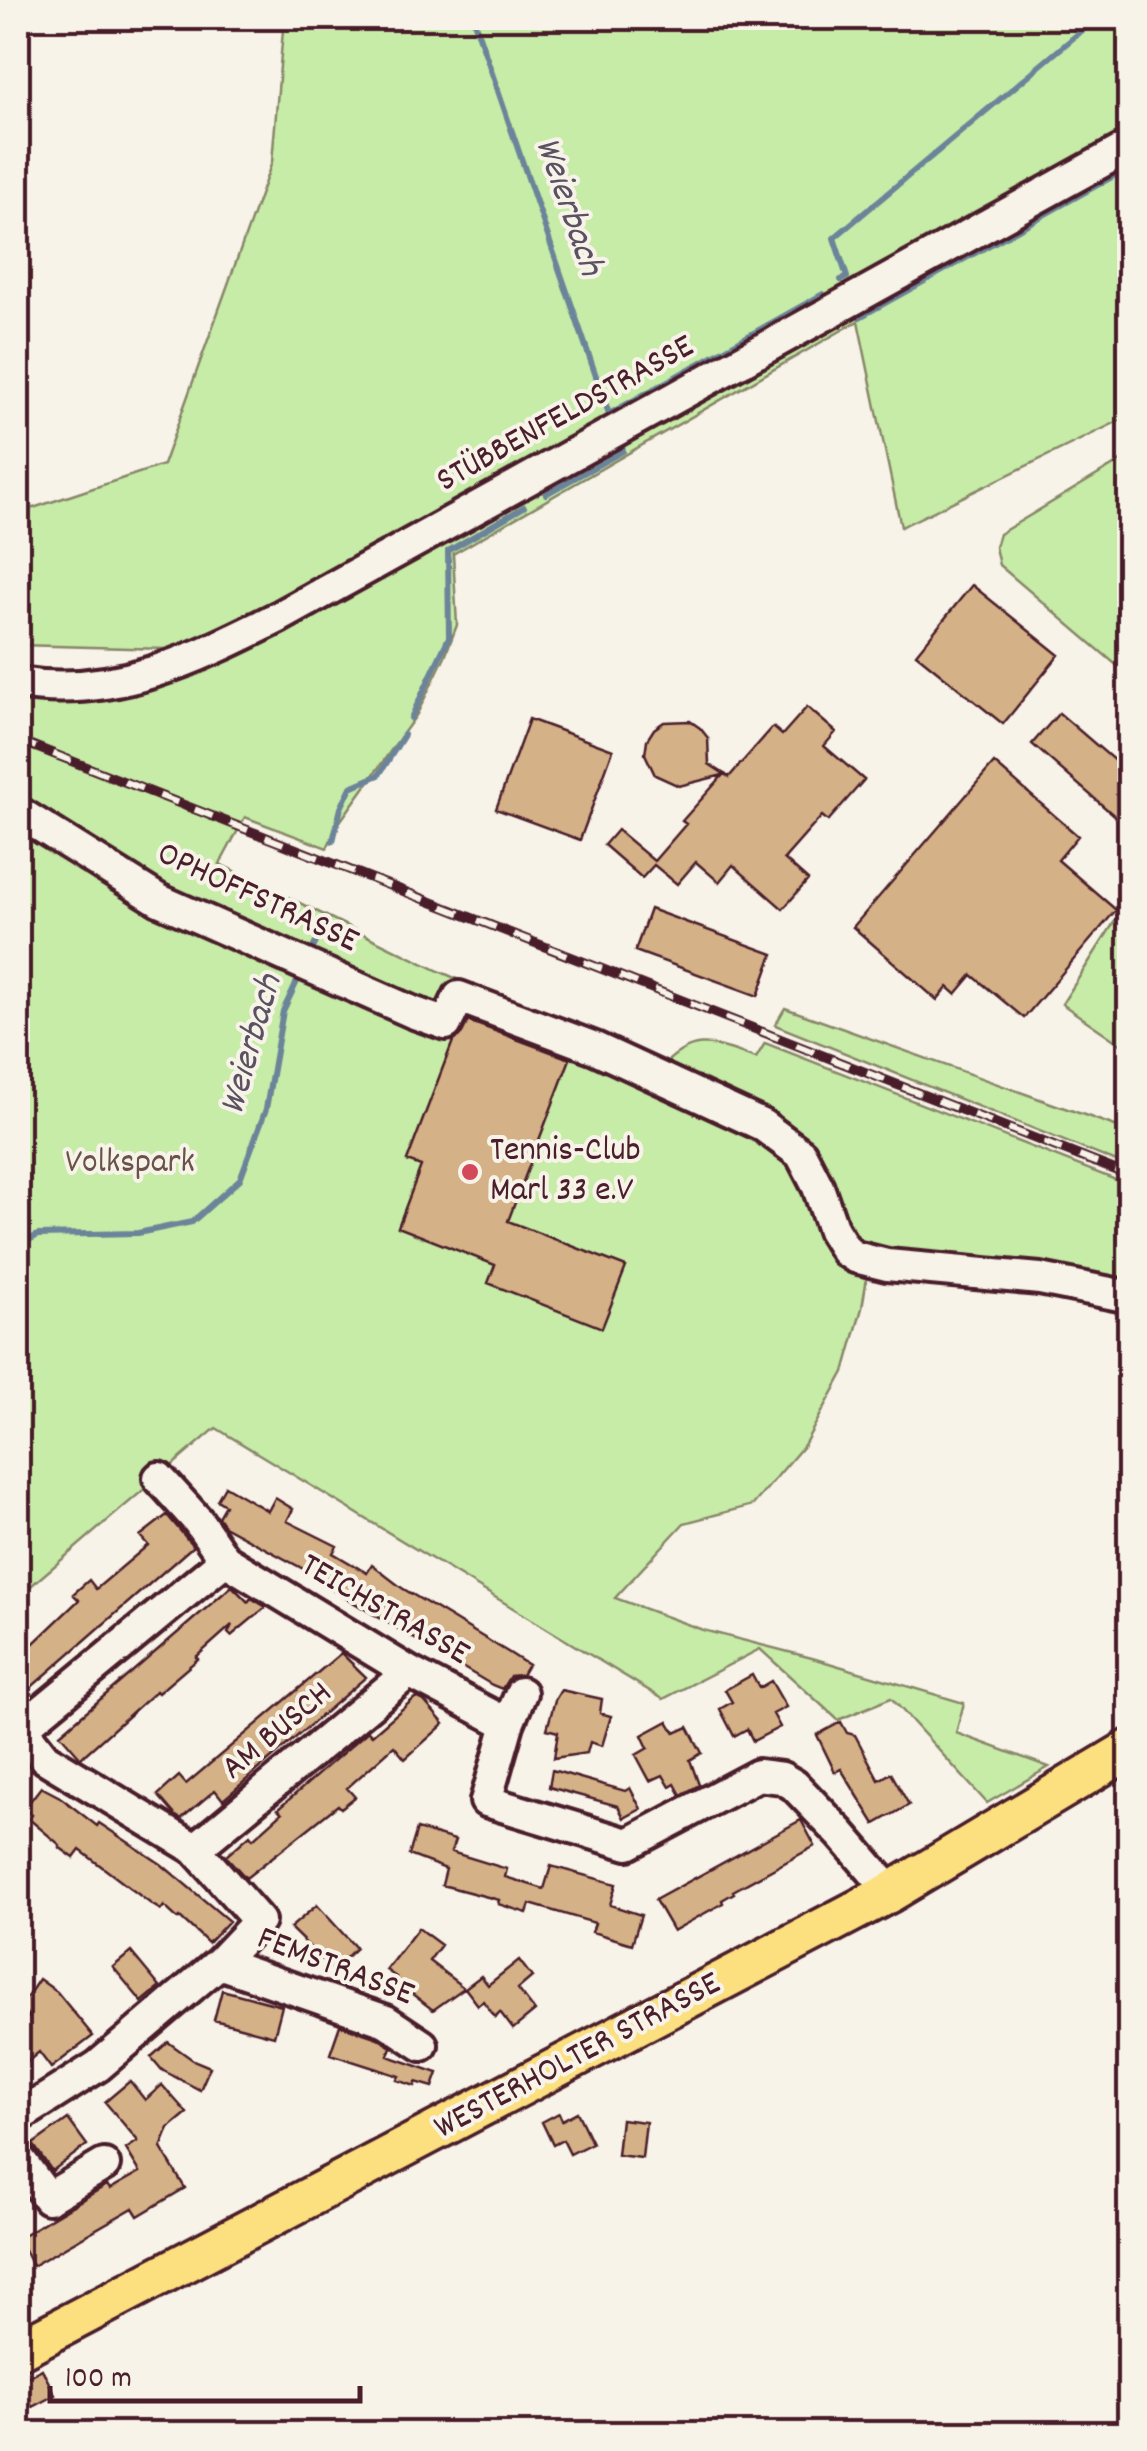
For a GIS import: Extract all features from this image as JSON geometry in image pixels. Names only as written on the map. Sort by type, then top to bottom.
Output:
[{"type":"main road","name":"WESTERHOLTER STRASSE","points":[[18,2350],[891,1892],[1130,1749]]},
{"type":"street","name":"STÜBBENFELDSTRASSE","points":[[18,684],[96,684],[143,677],[191,660],[279,617],[1130,146]]},
{"type":"street","name":"OPHOFFSTRASSE","points":[[18,812],[159,900],[446,1024],[459,997],[595,1048],[762,1124],[801,1154],[833,1230],[846,1251],[855,1257],[887,1265],[1040,1279],[1130,1297]]},
{"type":"street","name":"TEICHSTRASSE","points":[[159,1478],[198,1521],[224,1560],[409,1672],[508,1724]]},
{"type":"street","points":[[195,1850],[45,1758],[20,1730],[224,1560]]},
{"type":"street","name":"AM BUSCH","points":[[195,1850],[409,1672]]},
{"type":"street","points":[[520,1694],[486,1801],[628,1844],[758,1775],[782,1778],[794,1785],[841,1834],[891,1892]]},
{"type":"street","name":"FEMSTRASSE","points":[[18,2118],[98,2066],[219,1963],[260,1921],[195,1850]]},
{"type":"street","name":"FEMSTRASSE","points":[[219,1963],[386,2021],[422,2045]]},
{"type":"street","points":[[18,2157],[48,2198],[104,2165]]},
{"type":"green space","name":"Volkspark","points":[[284,18],[1129,18],[1129,131],[1103,146],[1120,176],[1129,171],[1129,416],[901,527],[858,321],[453,554],[457,625],[445,656],[417,714],[339,823],[327,848],[245,817],[220,864],[439,971],[660,1069],[672,1057],[694,1046],[716,1046],[756,1058],[765,1043],[1129,1185],[1129,1297],[871,1253],[862,1308],[844,1372],[804,1445],[753,1505],[684,1523],[615,1598],[703,1630],[964,1703],[956,1733],[1049,1767],[987,1803],[891,1698],[838,1720],[760,1649],[663,1699],[216,1428],[18,1597],[18,692],[87,698],[152,689],[165,649],[18,645],[18,513],[163,465],[272,162]]},
{"type":"green space","points":[[1129,456],[1130,663],[1121,669],[999,565],[995,547],[999,534]]},
{"type":"green space","points":[[1124,907],[1130,907],[1129,1050],[1062,1004]]},
{"type":"green space","points":[[785,1008],[1129,1131],[1129,1167],[775,1025]]},
{"type":"building","points":[[972,585],[1059,655],[1003,724],[916,654]]},
{"type":"building","points":[[807,707],[836,732],[824,746],[864,780],[828,821],[822,816],[784,859],[808,880],[783,909],[733,865],[719,882],[696,862],[677,884],[654,865],[642,878],[604,845],[617,830],[654,861],[686,824],[682,821],[723,775],[679,786],[655,775],[645,754],[647,740],[664,722],[690,721],[700,728],[708,738],[709,764],[729,777],[773,727],[782,735]]},
{"type":"building","points":[[1059,713],[1130,774],[1130,806],[1118,819],[1032,744]]},
{"type":"building","points":[[529,719],[613,750],[580,840],[496,809]]},
{"type":"building","points":[[994,763],[1078,836],[1058,860],[1116,910],[1024,1018],[972,975],[956,994],[948,987],[937,1000],[853,927]]},
{"type":"building","points":[[650,909],[773,954],[758,996],[635,951]]},
{"type":"building","points":[[468,1021],[570,1059],[508,1221],[626,1267],[602,1328],[488,1283],[495,1265],[398,1227],[421,1166],[407,1161],[453,1041]]},
{"type":"building","points":[[225,1486],[268,1511],[275,1498],[293,1509],[287,1521],[337,1546],[333,1553],[367,1573],[372,1565],[402,1588],[528,1665],[522,1675],[510,1676],[502,1689],[492,1685],[316,1580],[318,1577],[224,1526],[218,1517],[225,1505],[217,1500]]},
{"type":"building","points":[[167,1515],[193,1546],[27,1691],[18,1680],[18,1658],[79,1600],[73,1594],[89,1580],[96,1589],[148,1545],[140,1536]]},
{"type":"building","points":[[232,1586],[248,1602],[251,1598],[266,1607],[231,1636],[228,1633],[232,1625],[198,1659],[81,1758],[60,1734]]},
{"type":"building","points":[[341,1653],[366,1677],[223,1800],[215,1790],[181,1819],[176,1816],[158,1795],[179,1776],[186,1784]]},
{"type":"building","points":[[752,1675],[759,1688],[771,1681],[786,1707],[773,1714],[780,1727],[753,1741],[747,1729],[734,1736],[720,1709],[732,1702],[725,1690]]},
{"type":"building","points":[[561,1690],[602,1699],[600,1713],[611,1716],[602,1746],[590,1742],[587,1753],[554,1758],[558,1732],[547,1729]]},
{"type":"building","points":[[416,1697],[444,1724],[405,1759],[394,1746],[347,1788],[355,1797],[341,1808],[338,1805],[246,1878],[226,1856],[250,1835],[253,1839],[282,1813],[278,1809],[368,1731],[372,1735]]},
{"type":"building","points":[[668,1721],[675,1733],[688,1727],[702,1753],[690,1760],[699,1785],[681,1795],[663,1775],[650,1781],[636,1755],[648,1748],[642,1735]]},
{"type":"building","points":[[841,1722],[847,1733],[855,1735],[879,1780],[891,1773],[909,1805],[875,1824],[841,1769],[835,1772],[817,1735]]},
{"type":"building","points":[[552,1770],[625,1791],[630,1788],[641,1809],[624,1818],[618,1806],[549,1787]]},
{"type":"building","points":[[41,1787],[161,1864],[229,1921],[208,1943],[180,1917],[164,1906],[161,1910],[151,1904],[80,1850],[74,1858],[29,1819],[32,1815],[24,1809]]},
{"type":"building","points":[[801,1820],[815,1846],[733,1891],[723,1903],[673,1931],[655,1900]]},
{"type":"building","points":[[417,1829],[455,1840],[451,1852],[507,1869],[505,1877],[544,1889],[551,1866],[616,1884],[610,1905],[641,1915],[632,1944],[592,1932],[595,1923],[530,1904],[527,1913],[498,1904],[499,1900],[442,1885],[446,1869],[409,1855]]},
{"type":"building","points":[[317,1905],[356,1948],[333,1970],[290,1928]]},
{"type":"building","points":[[418,1928],[441,1945],[429,1961],[464,1988],[433,2010],[386,1970]]},
{"type":"building","points":[[131,1952],[160,1987],[142,2002],[113,1967]]},
{"type":"building","points":[[519,1960],[532,1977],[518,1989],[535,2011],[513,2029],[500,2012],[495,2017],[483,2001],[478,2005],[465,1988],[481,1976],[488,1985]]},
{"type":"building","points":[[39,1979],[57,1992],[93,2036],[51,2068],[39,2052],[18,2070],[18,2026],[29,2017],[21,2006]]},
{"type":"building","points":[[222,1990],[282,2006],[274,2036],[214,2020]]},
{"type":"building","points":[[340,2025],[378,2038],[391,2047],[388,2056],[438,2073],[433,2087],[416,2082],[415,2086],[397,2080],[399,2076],[330,2054]]},
{"type":"building","points":[[168,2042],[210,2067],[200,2090],[162,2070],[151,2057]]},
{"type":"building","points":[[130,2081],[145,2100],[162,2085],[187,2113],[169,2128],[161,2148],[185,2188],[138,2216],[133,2208],[32,2266],[18,2238],[107,2185],[110,2189],[140,2172],[126,2149],[138,2141],[105,2102]]},
{"type":"building","points":[[577,2112],[592,2143],[570,2154],[563,2140],[553,2145],[542,2122],[559,2113],[562,2120]]},
{"type":"building","points":[[68,2119],[87,2145],[52,2171],[33,2144]]},
{"type":"building","points":[[621,2119],[646,2122],[642,2158],[617,2155]]},
{"type":"building","points":[[42,2369],[55,2395],[32,2407],[19,2381]]},
{"type":"waterway","name":"Weierbach","points":[[473,18],[609,414],[823,294]]},
{"type":"waterway","points":[[841,280],[847,277],[834,238],[1097,18]]},
{"type":"waterway","points":[[860,317],[1130,167]]},
{"type":"waterway","name":"Weierbach","points":[[546,494],[623,451],[622,445]]},
{"type":"waterway","name":"Weierbach","points":[[411,718],[449,637],[448,551],[524,507]]},
{"type":"waterway","name":"Weierbach","points":[[333,841],[351,787],[379,775],[404,735]]},
{"type":"waterway","name":"Weierbach","points":[[310,955],[324,925]]},
{"type":"waterway","name":"Weierbach","points":[[18,1246],[38,1235],[138,1233],[192,1222],[240,1179],[266,1109],[283,1011],[302,971]]},
{"type":"railway","points":[[18,740],[1130,1176]]},
{"type":"place","name":"Tennis-Club Marl 33 e.V","points":[[470,1172]]}]
